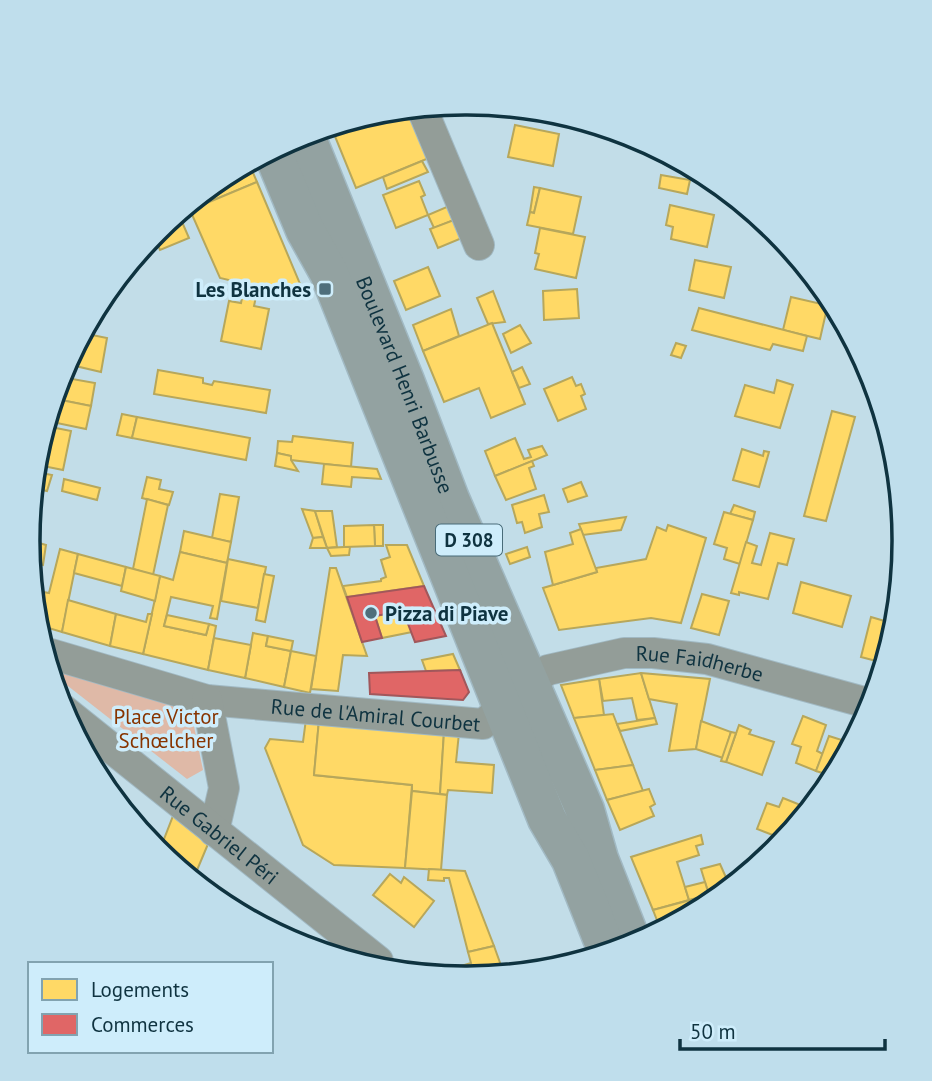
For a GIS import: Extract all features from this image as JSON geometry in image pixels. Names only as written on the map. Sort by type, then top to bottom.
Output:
[{"type":"main road","name":"Boulevard Henri Barbusse","points":[[309,145],[450,499],[505,622],[516,695],[547,819],[571,860],[604,944]]},
{"type":"main road","name":"Boulevard Henri Barbusse","points":[[276,160],[305,230],[329,273],[516,695],[585,810],[599,859],[629,934]]},
{"type":"street","points":[[425,117],[479,245]]},
{"type":"street","name":"Rue Faidherbe","points":[[516,695],[548,670],[624,653],[653,653],[708,659],[860,701]]},
{"type":"street","name":"Rue de l'Amiral Courbet","points":[[56,656],[207,699],[483,724],[516,695]]},
{"type":"street","points":[[207,699],[224,788],[214,831]]},
{"type":"street","name":"Rue Gabriel Péri","points":[[101,752],[214,831],[368,955]]},
{"type":"green space","name":"Place Victor Schœlcher","points":[[63,669],[190,707],[203,770],[187,779],[66,684]]},
{"type":"building: Logements","points":[[412,118],[429,158],[356,188],[335,135]]},
{"type":"building: Logements","points":[[515,125],[559,134],[553,166],[508,157]]},
{"type":"building: Logements","points":[[422,161],[428,172],[387,189],[383,177]]},
{"type":"building: Logements","points":[[253,172],[257,182],[207,203]]},
{"type":"building: Logements","points":[[661,175],[690,180],[687,194],[659,188]]},
{"type":"building: Logements","points":[[419,181],[425,195],[421,197],[428,215],[396,228],[383,195]]},
{"type":"building: Logements","points":[[257,182],[306,298],[220,278],[192,215],[207,203]]},
{"type":"building: Logements","points":[[534,187],[540,188],[534,213],[530,212]]},
{"type":"building: Logements","points":[[540,188],[581,197],[573,234],[527,225],[530,212],[534,213]]},
{"type":"building: Logements","points":[[670,205],[714,215],[707,247],[671,239],[673,227],[666,225]]},
{"type":"building: Logements","points":[[449,206],[454,220],[434,228],[428,215]]},
{"type":"building: Logements","points":[[454,220],[462,238],[438,248],[430,229]]},
{"type":"building: Logements","points":[[182,223],[189,238],[160,250],[158,246]]},
{"type":"building: Logements","points":[[540,228],[585,237],[576,278],[535,269],[539,254],[535,253]]},
{"type":"building: Logements","points":[[695,260],[731,267],[724,298],[689,290]]},
{"type":"building: Logements","points":[[428,267],[440,296],[406,310],[394,281]]},
{"type":"building: Logements","points":[[245,284],[258,287],[254,306],[269,309],[261,349],[221,341],[229,301],[241,303]]},
{"type":"building: Logements","points":[[577,289],[579,318],[544,320],[543,291]]},
{"type":"building: Logements","points":[[493,291],[505,322],[488,324],[477,298]]},
{"type":"building: Logements","points":[[791,297],[820,304],[826,313],[820,339],[783,330]]},
{"type":"building: Logements","points":[[699,308],[807,336],[803,351],[773,344],[770,350],[692,330]]},
{"type":"building: Logements","points":[[451,309],[459,336],[423,351],[413,325]]},
{"type":"building: Logements","points":[[492,323],[525,404],[491,418],[479,388],[444,402],[423,351]]},
{"type":"building: Logements","points":[[520,325],[531,343],[511,353],[503,334]]},
{"type":"building: Logements","points":[[93,335],[107,338],[101,372],[78,367]]},
{"type":"building: Logements","points":[[676,343],[686,346],[681,358],[671,355]]},
{"type":"building: Logements","points":[[522,367],[530,384],[519,388],[512,372]]},
{"type":"building: Logements","points":[[158,370],[203,378],[203,383],[212,385],[214,381],[270,390],[266,413],[154,394]]},
{"type":"building: Logements","points":[[572,377],[576,386],[581,384],[585,394],[581,396],[586,409],[558,421],[544,389]]},
{"type":"building: Logements","points":[[73,379],[95,383],[91,406],[64,401]]},
{"type":"building: Logements","points":[[777,380],[793,385],[780,428],[735,416],[745,385],[774,393]]},
{"type":"building: Logements","points":[[64,401],[91,406],[86,429],[57,423]]},
{"type":"building: Logements","points":[[832,411],[855,417],[826,521],[804,516]]},
{"type":"building: Logements","points":[[122,414],[137,417],[132,438],[117,435]]},
{"type":"building: Logements","points":[[137,417],[250,438],[246,460],[132,438]]},
{"type":"building: Logements","points":[[56,428],[71,431],[63,470],[47,467]]},
{"type":"building: Logements","points":[[293,436],[353,443],[351,467],[291,460],[291,456],[277,453],[278,441],[292,442]]},
{"type":"building: Logements","points":[[515,438],[524,459],[531,457],[528,450],[542,446],[547,455],[495,476],[485,451]]},
{"type":"building: Logements","points":[[742,449],[763,456],[764,451],[769,452],[759,487],[733,480]]},
{"type":"building: Logements","points":[[277,453],[291,456],[298,471],[275,466]]},
{"type":"building: Logements","points":[[532,461],[534,466],[529,468],[536,489],[506,500],[495,476]]},
{"type":"building: Logements","points":[[324,464],[377,469],[381,479],[352,477],[351,487],[322,484]]},
{"type":"building: Logements","points":[[46,474],[52,475],[47,491],[43,490]]},
{"type":"building: Logements","points":[[147,477],[161,480],[159,489],[173,492],[169,505],[142,498]]},
{"type":"building: Logements","points":[[64,479],[100,488],[97,500],[62,491]]},
{"type":"building: Logements","points":[[581,482],[587,496],[568,502],[563,489]]},
{"type":"building: Logements","points":[[220,494],[239,497],[231,542],[212,538]]},
{"type":"building: Logements","points":[[544,495],[549,512],[539,514],[542,527],[525,533],[522,522],[517,523],[512,505]]},
{"type":"building: Logements","points":[[147,499],[168,505],[153,575],[133,569]]},
{"type":"building: Logements","points":[[734,505],[755,512],[753,520],[730,514]]},
{"type":"building: Logements","points":[[302,509],[315,511],[323,537],[313,538]]},
{"type":"building: Logements","points":[[315,511],[332,511],[337,547],[327,548]]},
{"type":"building: Logements","points":[[724,512],[753,520],[740,564],[724,559],[727,548],[714,544]]},
{"type":"building: Logements","points":[[626,517],[621,530],[583,535],[579,524]]},
{"type":"building: Logements","points":[[374,525],[383,525],[383,546],[375,546]]},
{"type":"building: Logements","points":[[374,525],[375,546],[344,547],[344,526]]},
{"type":"building: Logements","points":[[668,525],[706,538],[681,623],[651,618],[559,630],[543,588],[597,572],[596,568],[646,559],[657,527],[666,531]]},
{"type":"building: Logements","points":[[581,529],[597,572],[553,585],[545,552],[573,544],[570,533]]},
{"type":"building: Logements","points":[[184,531],[231,542],[227,563],[180,552]]},
{"type":"building: Logements","points":[[770,533],[794,539],[787,565],[778,563],[768,599],[739,592],[739,595],[731,593],[746,542],[757,546],[752,563],[761,565]]},
{"type":"building: Logements","points":[[323,537],[327,548],[310,548],[313,538]]},
{"type":"building: Logements","points":[[40,543],[46,545],[43,565],[41,564]]},
{"type":"building: Logements","points":[[386,545],[407,545],[424,586],[347,597],[343,586],[381,581],[386,577],[381,560],[390,557]]},
{"type":"building: Logements","points":[[350,547],[349,555],[331,556],[327,548]]},
{"type":"building: Logements","points":[[527,547],[530,557],[510,564],[506,554]]},
{"type":"building: Logements","points":[[60,549],[78,554],[62,632],[49,628],[44,592],[49,593]]},
{"type":"building: Logements","points":[[180,552],[227,563],[217,619],[210,618],[213,606],[171,597],[164,626],[206,635],[209,624],[216,626],[208,670],[143,654],[160,576],[173,580]]},
{"type":"building: Logements","points":[[78,554],[126,567],[122,586],[74,573]]},
{"type":"building: Logements","points":[[228,559],[266,567],[258,608],[221,601]]},
{"type":"building: Logements","points":[[126,567],[160,576],[155,601],[121,591]]},
{"type":"building: Logements","points":[[330,568],[336,568],[367,656],[343,655],[338,691],[311,689]]},
{"type":"building: Logements","points":[[264,574],[274,576],[265,622],[256,620]]},
{"type":"building: Logements","points":[[801,582],[851,596],[842,627],[793,613]]},
{"type":"building: Logements","points":[[702,594],[729,601],[719,635],[691,628]]},
{"type":"building: Logements","points":[[68,600],[116,614],[110,646],[62,632]]},
{"type":"building: Logements","points":[[403,611],[412,632],[382,638],[375,616]]},
{"type":"building: Logements","points":[[116,614],[146,622],[148,614],[152,614],[143,654],[110,646]]},
{"type":"building: Logements","points":[[167,615],[209,624],[206,635],[164,626]]},
{"type":"building: Logements","points":[[871,617],[884,621],[874,660],[861,657]]},
{"type":"building: Logements","points":[[253,633],[268,636],[266,646],[291,651],[284,687],[245,678]]},
{"type":"building: Logements","points":[[268,636],[293,641],[291,651],[266,646]]},
{"type":"building: Logements","points":[[214,638],[251,645],[245,678],[208,670]]},
{"type":"building: Logements","points":[[291,651],[316,656],[310,693],[284,687]]},
{"type":"building: Logements","points":[[453,654],[460,670],[426,671],[422,660]]},
{"type":"building: Logements","points":[[641,673],[655,718],[637,720],[632,698],[603,701],[599,679]]},
{"type":"building: Logements","points":[[641,673],[710,679],[696,749],[669,751],[677,704],[649,699]]},
{"type":"building: Logements","points":[[599,679],[604,715],[574,718],[561,685]]},
{"type":"building: Logements","points":[[613,714],[633,765],[595,770],[574,718]]},
{"type":"building: Logements","points":[[803,716],[826,725],[817,751],[823,754],[816,771],[796,763],[801,747],[792,744]]},
{"type":"building: Logements","points":[[655,718],[657,724],[620,731],[617,724]]},
{"type":"building: Logements","points":[[306,719],[319,720],[314,775],[412,785],[405,868],[334,865],[303,845],[265,748],[270,739],[303,742]]},
{"type":"building: Logements","points":[[319,720],[444,732],[440,794],[412,791],[412,785],[314,775]]},
{"type":"building: Logements","points":[[701,721],[731,732],[723,758],[696,749]]},
{"type":"building: Logements","points":[[739,725],[751,730],[749,734],[774,742],[762,775],[726,762]]},
{"type":"building: Logements","points":[[444,732],[459,733],[456,762],[494,765],[492,793],[448,790],[447,795],[440,794]]},
{"type":"building: Logements","points":[[731,732],[736,733],[726,762],[721,761]]},
{"type":"building: Logements","points":[[829,736],[842,740],[823,773],[816,771]]},
{"type":"building: Logements","points":[[633,765],[643,791],[607,800],[595,770]]},
{"type":"building: Logements","points":[[649,789],[655,804],[650,807],[654,816],[620,830],[607,800]]},
{"type":"building: Logements","points":[[412,791],[447,795],[441,870],[405,868]]},
{"type":"building: Logements","points":[[783,798],[800,805],[773,835],[757,829],[767,803],[779,807]]},
{"type":"building: Logements","points":[[173,816],[208,844],[197,870],[185,861],[164,840]]},
{"type":"building: Logements","points":[[701,835],[703,844],[696,846],[699,855],[677,862],[689,900],[653,910],[631,857]]},
{"type":"building: Logements","points":[[720,864],[726,877],[708,891],[701,869]]},
{"type":"building: Logements","points":[[429,869],[465,871],[494,946],[468,952],[449,878],[444,878],[444,881],[428,880]]},
{"type":"building: Logements","points":[[390,874],[401,883],[404,877],[434,901],[414,927],[373,895]]},
{"type":"building: Logements","points":[[705,882],[708,891],[689,900],[685,887]]},
{"type":"building: Logements","points":[[696,899],[657,920],[653,910]]},
{"type":"building: Logements","points":[[494,946],[501,965],[462,966],[471,963],[468,952]]},
{"type":"building: Commerces","name":"Pizza di Piave","points":[[424,586],[446,636],[415,642],[403,611],[375,616],[382,638],[362,642],[347,597]]},
{"type":"building: Commerces","points":[[460,670],[469,692],[463,700],[370,694],[369,673]]},
{"type":"place","name":"Les Blanches","points":[[325,289]]},
{"type":"place","name":"Pizza di Piave","points":[[371,613]]}]
